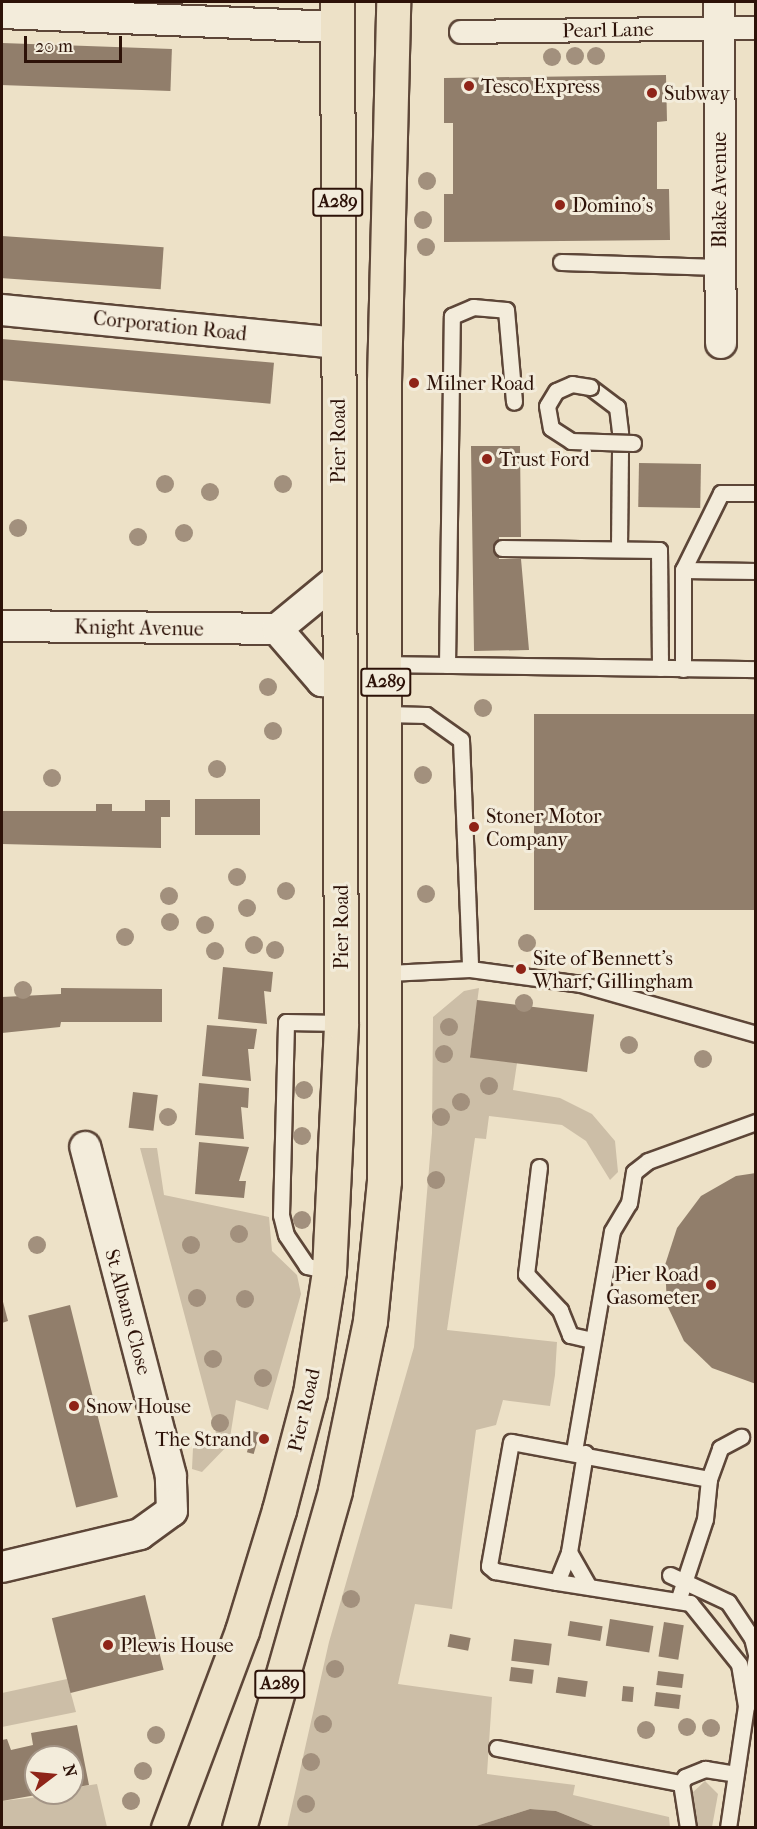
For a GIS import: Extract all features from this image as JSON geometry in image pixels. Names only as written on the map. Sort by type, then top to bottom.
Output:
[{"type":"main road","name":"A289","points":[[239,1827],[335,1490],[369,1321],[384,1181],[388,973],[386,181],[393,2]]},
{"type":"main road","name":"Pier Road","points":[[168,1827],[244,1623],[291,1468],[310,1393],[329,1271],[341,1023],[338,14]]},
{"type":"street","points":[[2,14],[133,9],[338,14]]},
{"type":"street","name":"Pearl Lane","points":[[461,32],[719,15],[756,28]]},
{"type":"street","name":"Blake Avenue","points":[[719,15],[721,343]]},
{"type":"street","name":"Corporation Road","points":[[2,310],[338,343]]},
{"type":"street","points":[[338,579],[277,628],[322,681],[340,682]]},
{"type":"street","name":"Knight Avenue","points":[[2,626],[277,628]]},
{"type":"street","name":"St Albans Close","points":[[2,1567],[140,1534],[172,1511],[171,1476],[85,1147]]},
{"type":"lane","points":[[561,262],[719,267]]},
{"type":"lane","points":[[447,665],[452,316],[473,306],[506,310],[514,402]]},
{"type":"lane","points":[[620,434],[618,407],[590,387],[572,384],[556,391],[548,406],[551,428],[572,441],[633,443]]},
{"type":"lane","points":[[619,547],[620,451]]},
{"type":"lane","points":[[683,669],[683,570],[721,493],[756,493]]},
{"type":"lane","points":[[502,548],[619,547],[659,550],[660,668]]},
{"type":"lane","points":[[683,570],[756,571]]},
{"type":"lane","points":[[386,664],[756,669]]},
{"type":"lane","points":[[386,714],[426,715],[461,740],[470,969]]},
{"type":"lane","points":[[388,973],[470,969],[581,984],[756,1034]]},
{"type":"lane","points":[[329,1271],[307,1266],[286,1235],[281,1215],[286,1022],[341,1023]]},
{"type":"lane","points":[[557,1582],[569,1552],[592,1340],[612,1231],[629,1203],[634,1172],[648,1161],[756,1122]]},
{"type":"lane","points":[[539,1167],[526,1274],[560,1310],[570,1335],[592,1340]]},
{"type":"lane","points":[[678,1601],[705,1519],[709,1479],[720,1448],[741,1437]]},
{"type":"lane","points":[[709,1479],[521,1442],[507,1446],[489,1566],[557,1582],[678,1601],[697,1608],[739,1664],[746,1706]]},
{"type":"lane","points":[[569,1552],[589,1587]]},
{"type":"lane","points":[[670,1575],[728,1602],[752,1638],[756,1655],[728,1827]]},
{"type":"lane","points":[[497,1748],[681,1783],[705,1769],[736,1773]]},
{"type":"lane","points":[[681,1783],[688,1827]]},
{"type":"shaded area","points":[[479,988],[470,1057],[517,1063],[513,1090],[560,1098],[592,1114],[615,1141],[618,1172],[610,1180],[586,1141],[562,1125],[489,1116],[486,1139],[475,1138],[447,1330],[557,1342],[555,1375],[550,1406],[503,1400],[496,1425],[476,1430],[452,1609],[415,1604],[398,1684],[492,1697],[487,1774],[575,1785],[573,1795],[669,1817],[670,1827],[596,1827],[556,1811],[530,1809],[473,1827],[287,1828],[329,1642],[414,1347],[432,1133],[433,1017],[464,991]]},
{"type":"shaded area","points":[[140,1148],[157,1148],[164,1195],[269,1217],[272,1251],[297,1275],[301,1294],[268,1410],[236,1400],[229,1444],[202,1472],[192,1469],[193,1448],[217,1437]]},
{"type":"shaded area","points":[[67,1679],[76,1712],[2,1727],[2,1693]]},
{"type":"shaded area","points":[[705,1781],[718,1794],[712,1827],[696,1827],[691,1794]]},
{"type":"shaded area","points":[[97,1784],[107,1827],[2,1828],[2,1801],[24,1798],[24,1805],[84,1805],[84,1786]]},
{"type":"building","points":[[2,43],[172,49],[170,91],[2,85]]},
{"type":"building","points":[[666,75],[667,121],[657,122],[657,189],[669,189],[670,240],[444,242],[444,194],[453,194],[453,123],[444,123],[444,78]]},
{"type":"building","points":[[2,236],[164,247],[161,289],[2,278]]},
{"type":"building","points":[[2,339],[274,363],[270,404],[2,380]]},
{"type":"building","points":[[471,446],[520,446],[521,537],[499,537],[499,559],[521,559],[529,650],[474,651]]},
{"type":"building","points":[[639,463],[701,464],[700,508],[638,507]]},
{"type":"building","points":[[534,714],[756,714],[756,910],[534,910]]},
{"type":"building","points":[[195,799],[260,799],[260,835],[195,835]]},
{"type":"building","points":[[145,800],[170,800],[170,817],[161,817],[161,848],[2,844],[2,811],[96,811],[96,804],[112,804],[112,811],[145,811]]},
{"type":"building","points":[[223,967],[273,972],[271,992],[264,991],[267,1024],[218,1019]]},
{"type":"building","points":[[61,988],[162,989],[162,1022],[61,1022],[60,1027],[2,1033],[2,997],[61,994]]},
{"type":"building","points":[[477,1000],[594,1014],[587,1072],[470,1058]]},
{"type":"building","points":[[207,1025],[257,1029],[254,1049],[248,1049],[251,1081],[202,1076]]},
{"type":"building","points":[[199,1083],[249,1088],[248,1108],[241,1107],[244,1139],[195,1135]]},
{"type":"building","points":[[133,1092],[158,1095],[153,1131],[129,1128]]},
{"type":"building","points":[[199,1142],[249,1147],[239,1181],[246,1181],[244,1198],[195,1194]]},
{"type":"building","name":"Pier Road Gasometer","points":[[756,1173],[756,1384],[712,1368],[684,1341],[667,1305],[665,1265],[677,1228],[701,1196],[736,1176]]},
{"type":"building","points":[[2,1298],[8,1321],[2,1323]]},
{"type":"building","name":"Snow House","points":[[70,1305],[118,1497],[76,1508],[28,1315]]},
{"type":"building","points":[[253,1431],[260,1433],[254,1454],[247,1452]]},
{"type":"building","name":"Plewis House","points":[[145,1595],[164,1670],[70,1693],[52,1618]]},
{"type":"building","points":[[610,1619],[653,1626],[649,1653],[606,1646]]},
{"type":"building","points":[[570,1621],[603,1626],[600,1641],[568,1636]]},
{"type":"building","points":[[664,1622],[684,1625],[678,1660],[659,1657]]},
{"type":"building","points":[[450,1634],[471,1638],[468,1651],[448,1647]]},
{"type":"building","points":[[514,1639],[552,1644],[549,1665],[511,1661]]},
{"type":"building","points":[[511,1667],[534,1670],[532,1684],[509,1681]]},
{"type":"building","points":[[658,1671],[684,1674],[682,1688],[656,1685]]},
{"type":"building","points":[[558,1677],[588,1681],[585,1697],[556,1693]]},
{"type":"building","points":[[623,1686],[634,1687],[633,1702],[622,1701]]},
{"type":"building","points":[[656,1692],[681,1695],[679,1709],[654,1706]]},
{"type":"building","points":[[77,1725],[81,1745],[33,1745],[31,1733]]},
{"type":"building","points":[[7,1739],[11,1750],[24,1747],[24,1797],[2,1801],[2,1740]]},
{"type":"building","points":[[84,1760],[89,1785],[84,1786]]},
{"type":"building","points":[[530,1809],[556,1811],[596,1827],[473,1827]]},
{"type":"place","name":"Tesco Express","points":[[469,86]]},
{"type":"place","name":"Subway","points":[[652,93]]},
{"type":"place","name":"Domino's","points":[[560,205]]},
{"type":"place","name":"Milner Road","points":[[414,383]]},
{"type":"place","name":"Trust Ford","points":[[487,459]]},
{"type":"place","name":"Stoner Motor Company","points":[[474,827]]},
{"type":"place","name":"Site of Bennett's Wharf, Gillingham","points":[[521,969]]},
{"type":"place","name":"Pier Road Gasometer","points":[[711,1285]]},
{"type":"place","name":"Snow House","points":[[74,1406]]},
{"type":"place","name":"The Strand","points":[[264,1439]]},
{"type":"place","name":"Plewis House","points":[[108,1645]]}]
